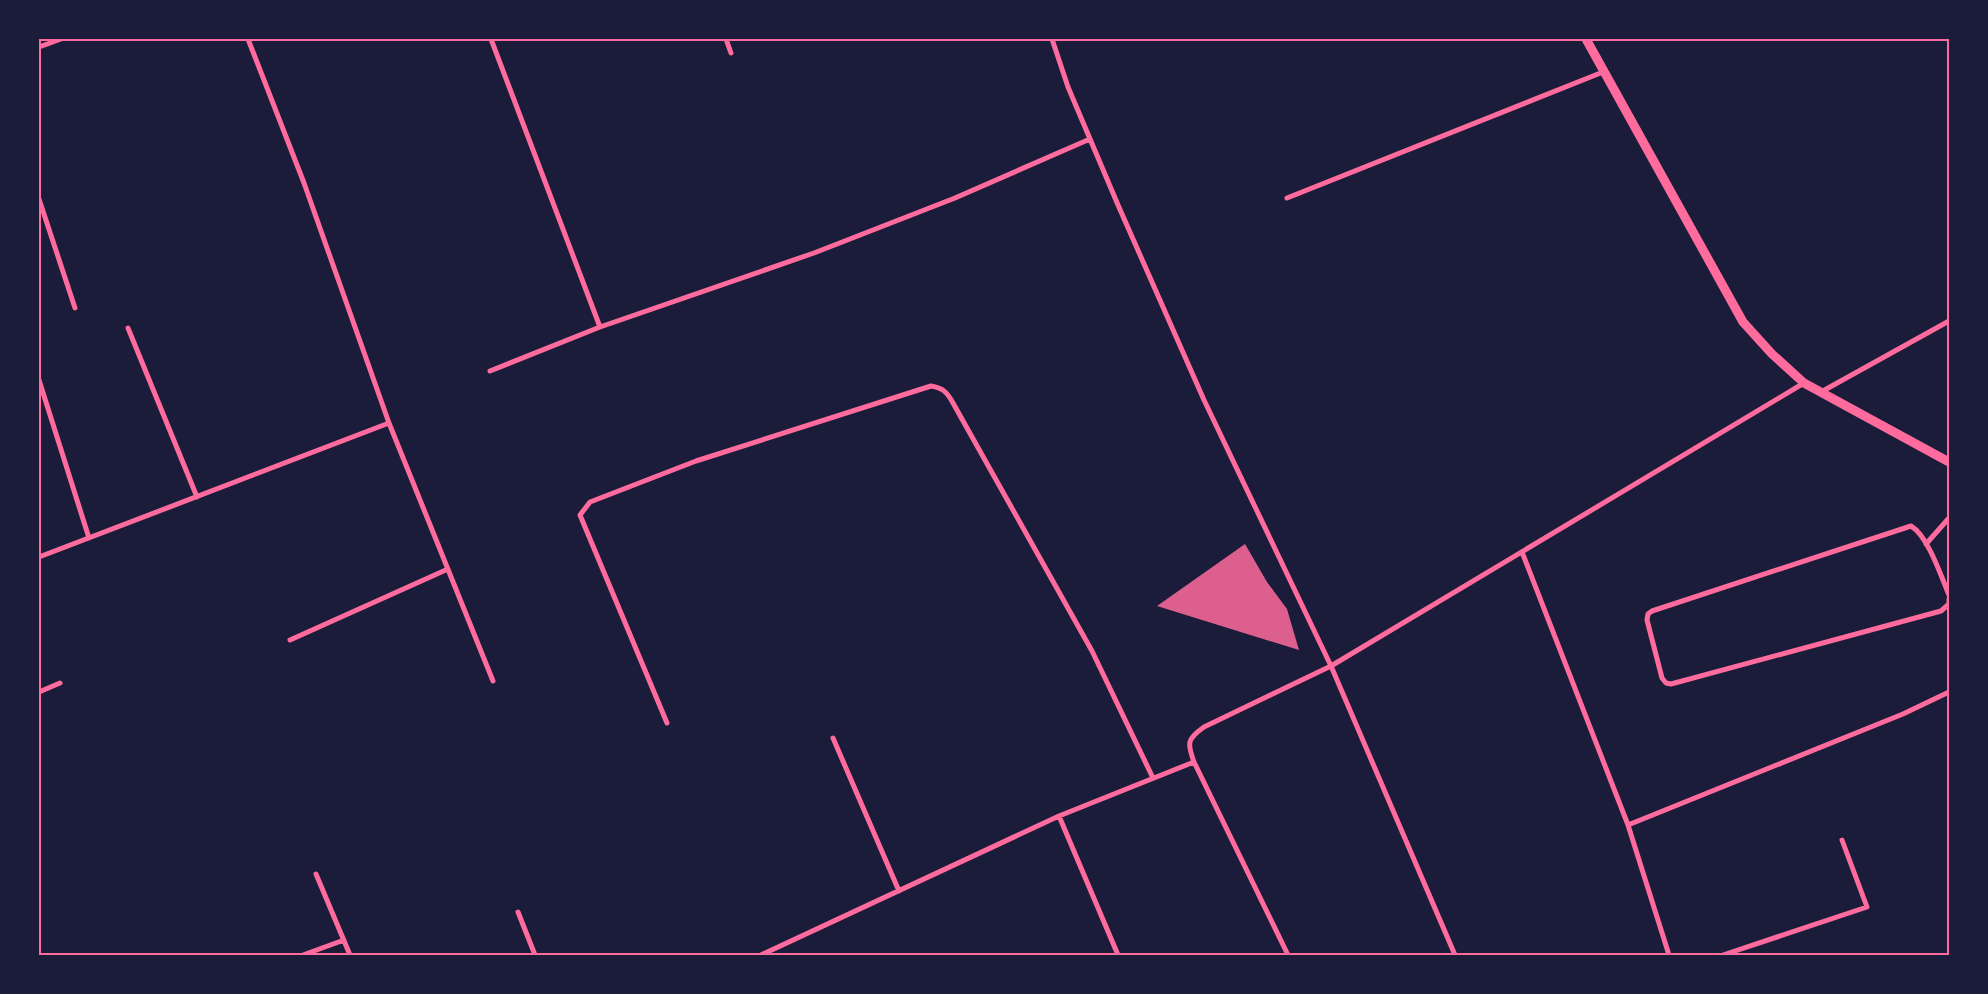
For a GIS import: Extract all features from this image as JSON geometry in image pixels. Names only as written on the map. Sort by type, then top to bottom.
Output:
[{"type":"street","points":[[39,47],[61,39]]},
{"type":"street","points":[[248,39],[304,183],[389,423],[494,681]]},
{"type":"street","points":[[491,39],[600,327]]},
{"type":"street","points":[[726,39],[732,53]]},
{"type":"street","points":[[1052,39],[1068,87],[1090,140],[1204,400],[1331,666],[1455,955]]},
{"type":"street","points":[[1586,39],[1743,322],[1772,354],[1804,383],[1949,462]]},
{"type":"street","points":[[1287,198],[1603,72]]},
{"type":"street","points":[[490,371],[600,327],[814,253],[955,198],[1090,140]]},
{"type":"street","points":[[39,199],[75,308]]},
{"type":"street","points":[[1821,392],[1949,321]]},
{"type":"street","points":[[128,328],[197,497]]},
{"type":"street","points":[[39,380],[89,538]]},
{"type":"street","points":[[1288,955],[1194,762],[1189,740],[1194,734],[1204,726],[1331,666],[1804,383]]},
{"type":"street","points":[[667,723],[580,515],[590,502],[696,461],[931,386],[941,388],[947,393],[953,403],[1092,651],[1153,778]]},
{"type":"street","points":[[39,557],[389,423]]},
{"type":"street","points":[[1926,544],[1949,518]]},
{"type":"street","points":[[1949,595],[1926,544],[1911,526],[1652,611],[1648,614],[1647,620],[1662,678],[1671,684],[1941,611],[1949,604],[1949,599]]},
{"type":"street","points":[[1522,552],[1628,825],[1669,955]]},
{"type":"street","points":[[290,640],[448,569]]},
{"type":"street","points":[[39,692],[60,683]]},
{"type":"street","points":[[1628,825],[1903,714],[1949,692]]},
{"type":"street","points":[[833,738],[899,892]]},
{"type":"street","points":[[761,955],[1059,816],[1194,762]]},
{"type":"street","points":[[1059,816],[1118,955]]},
{"type":"street","points":[[1722,955],[1867,907],[1842,840]]},
{"type":"street","points":[[316,874],[350,955]]},
{"type":"street","points":[[518,912],[535,955]]},
{"type":"street","points":[[302,955],[344,940]]},
{"type":"building","points":[[1245,544],[1267,582],[1287,609],[1299,650],[1157,606]]}]
